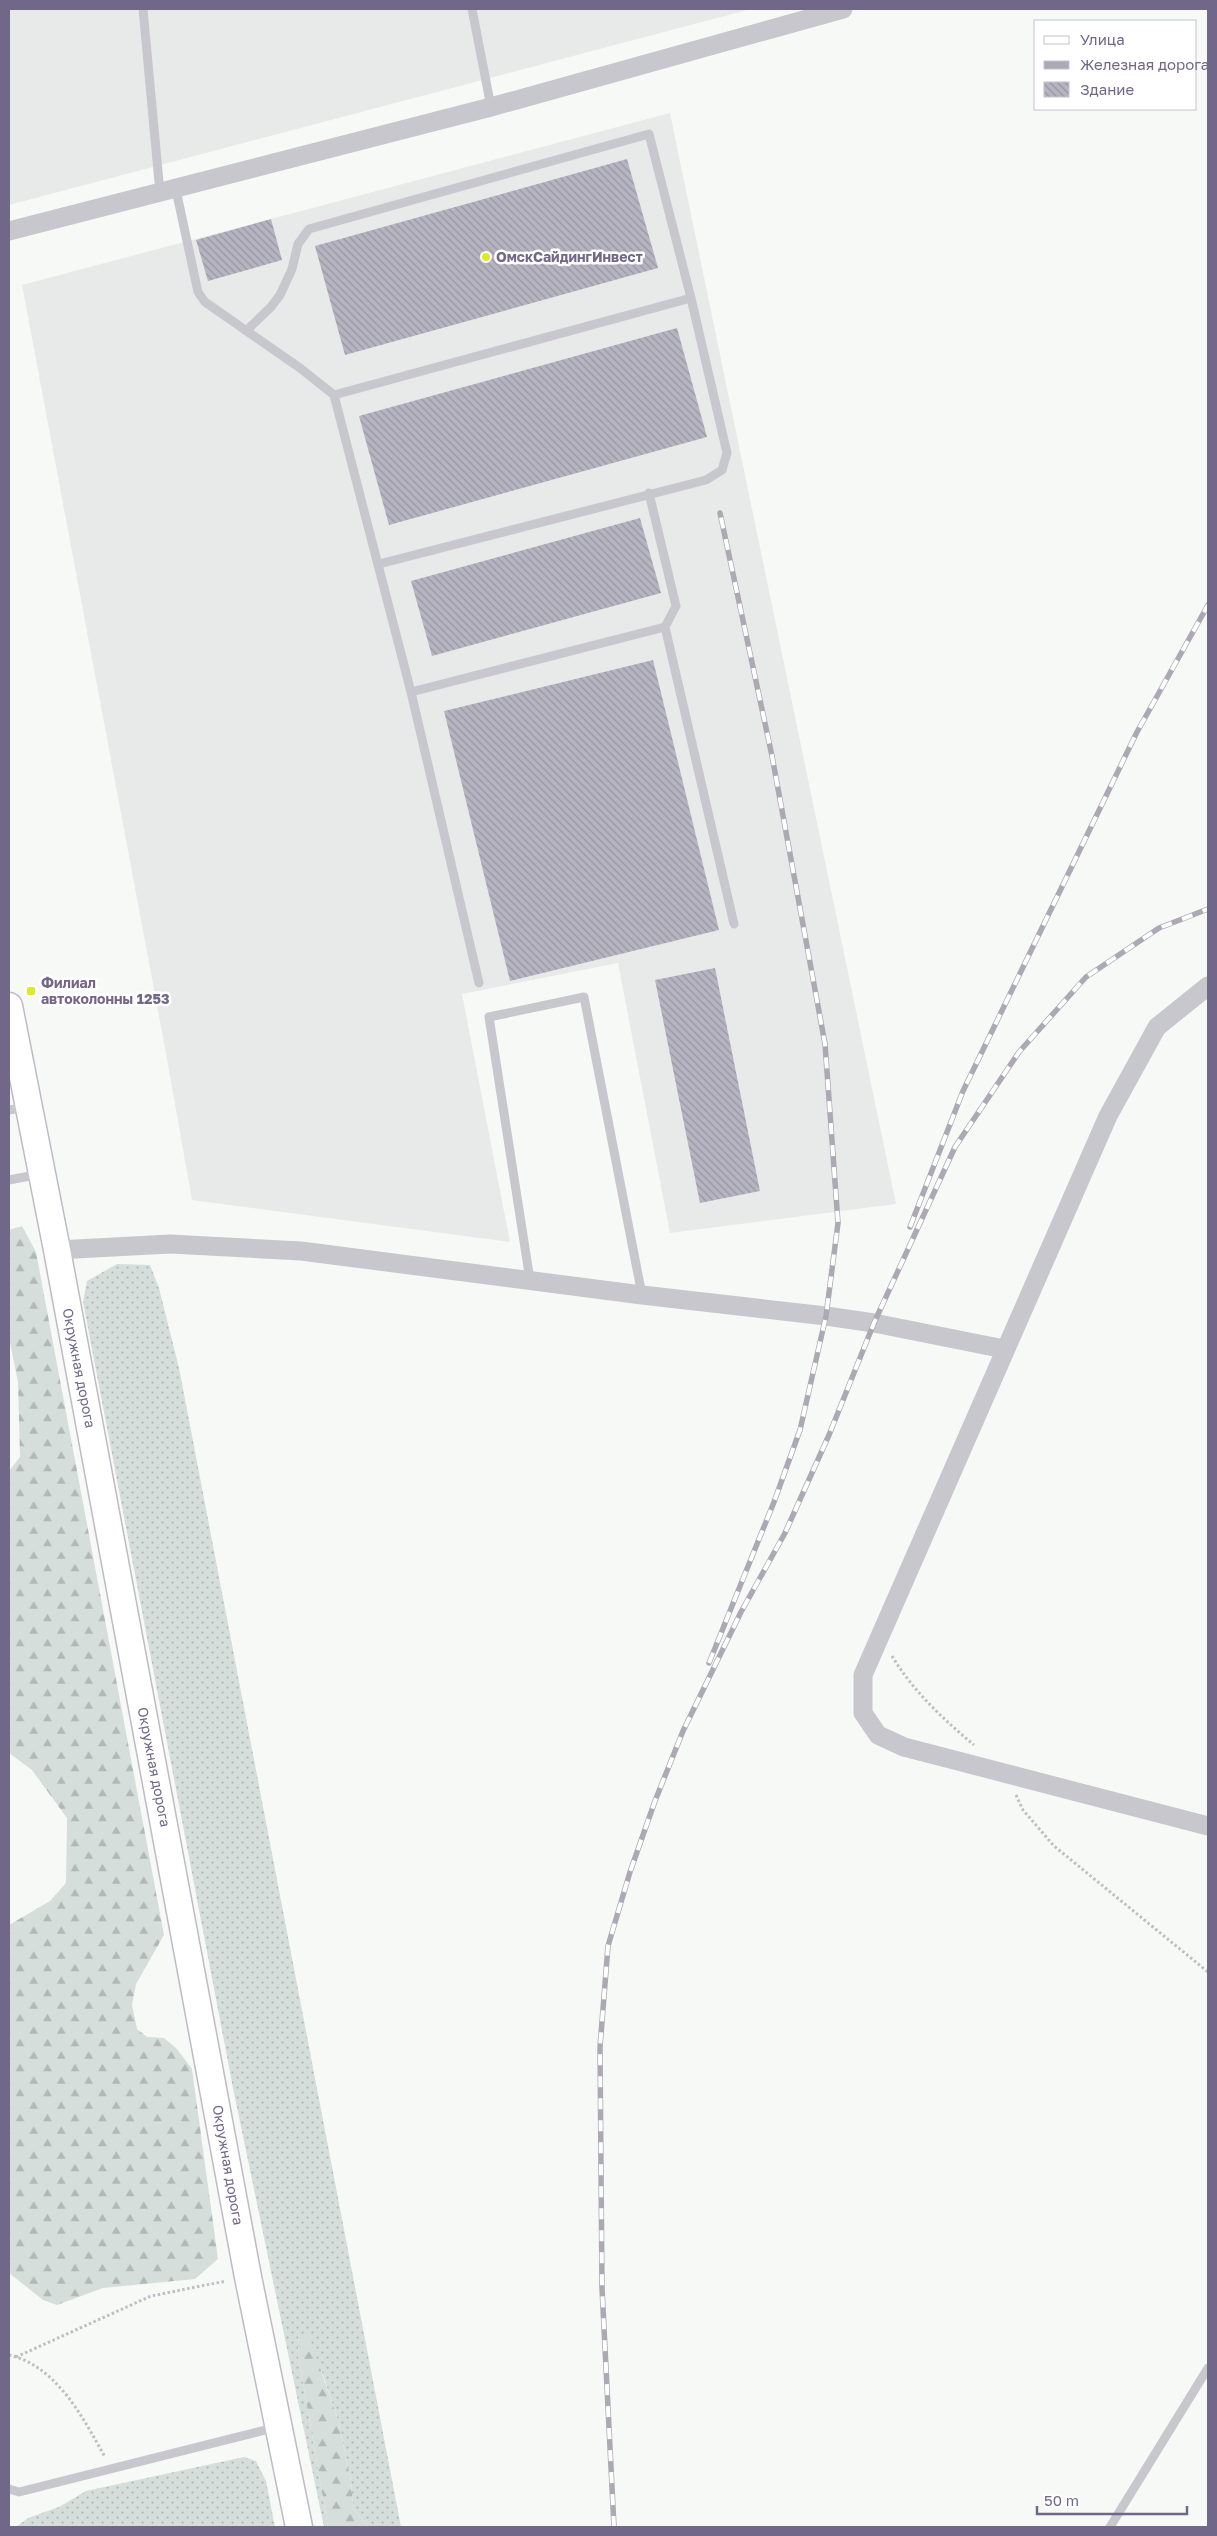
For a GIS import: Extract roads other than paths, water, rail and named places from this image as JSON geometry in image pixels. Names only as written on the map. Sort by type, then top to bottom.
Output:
[{"type":"main road","name":"Окружная дорога","points":[[9,1006],[19,1108],[42,1173],[248,2277],[280,2426],[299,2527]]},
{"type":"street","points":[[9,231],[168,192],[492,107],[843,9]]},
{"type":"street","points":[[1208,986],[1157,1027],[1108,1116],[863,1675],[863,1713],[878,1735],[904,1747],[1208,1826]]},
{"type":"street","points":[[57,1250],[170,1244],[301,1251],[642,1296],[874,1323],[1004,1350]]},
{"type":"lane","points":[[143,9],[168,192],[198,292],[205,302],[300,368],[334,395],[380,564],[412,692],[479,982]]},
{"type":"lane","points":[[472,9],[492,107]]},
{"type":"lane","points":[[246,331],[272,307],[280,295],[292,269],[298,244],[309,229],[648,134],[691,298],[727,453],[722,470],[706,480],[649,493],[380,564]]},
{"type":"lane","points":[[334,395],[691,298]]},
{"type":"lane","points":[[649,493],[675,595],[676,606],[665,627],[734,924]]},
{"type":"lane","points":[[412,692],[665,627]]},
{"type":"lane","points":[[530,1280],[489,1017],[584,996],[642,1296]]},
{"type":"lane","points":[[9,1180],[42,1173]]},
{"type":"lane","points":[[1110,2527],[1208,2368]]},
{"type":"lane","points":[[9,2489],[20,2492],[280,2426]]},
{"type":"railway","points":[[709,1663],[774,1502],[800,1430],[826,1316],[838,1223],[825,1044],[772,756],[720,513]]},
{"type":"railway","points":[[910,1227],[963,1091],[1137,732],[1208,605]]},
{"type":"railway","points":[[614,2527],[602,2288],[600,2047],[608,1946],[630,1872],[655,1801],[683,1731],[741,1612],[785,1533],[829,1435],[874,1323],[955,1147],[1019,1052],[1086,977],[1159,928],[1208,909]]},
{"type":"place","name":"ОмскСайдингИнвест","points":[[486,257]]},
{"type":"place","name":"Филиал автоколонны 1253","points":[[31,991]]}]
